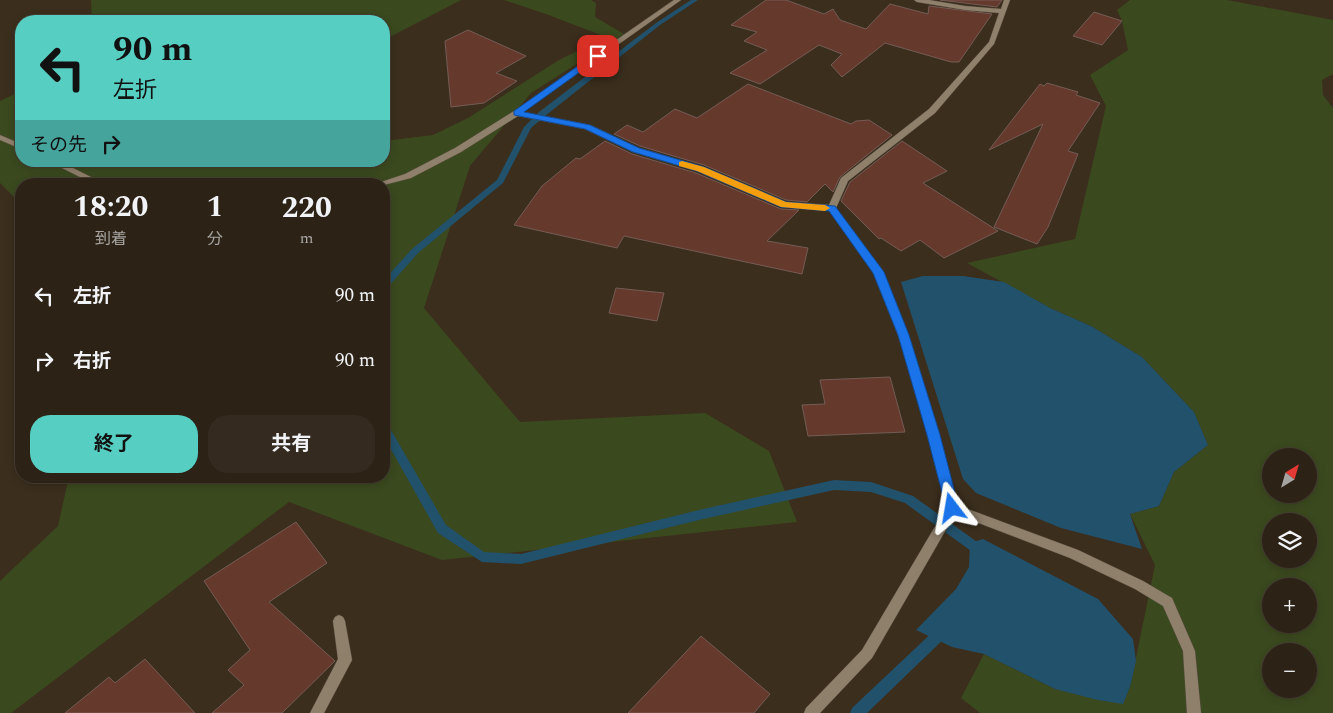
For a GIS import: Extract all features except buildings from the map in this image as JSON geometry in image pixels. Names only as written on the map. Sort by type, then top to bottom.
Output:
[{"type":"street","points":[[390,181],[408,176],[458,150],[517,113],[678,0]]},
{"type":"street","points":[[917,0],[966,8],[1003,11]]},
{"type":"street","points":[[832,208],[844,180],[932,111],[992,42],[1007,0]]},
{"type":"street","points":[[517,113],[587,127],[636,150],[700,169],[785,205],[832,208]]},
{"type":"street","points":[[0,137],[15,144]]},
{"type":"street","points":[[65,167],[88,178]]},
{"type":"street","points":[[811,713],[867,654],[952,508],[934,435],[904,335],[878,272],[832,208]]},
{"type":"street","points":[[952,508],[1074,554],[1139,585],[1168,602],[1189,651],[1194,713]]},
{"type":"street","points":[[317,713],[344,660],[339,621]]},
{"type":"green space","points":[[91,0],[461,0],[390,37],[390,15],[92,15]]},
{"type":"green space","points":[[504,0],[591,0],[596,3],[595,17],[624,34],[531,93],[470,166],[424,308],[520,422],[705,413],[769,451],[797,522],[442,560],[289,502],[11,713],[0,713],[0,581],[58,526],[67,483],[390,483],[390,178],[15,178],[15,198],[0,183],[0,101],[15,94],[15,167],[390,167],[390,140],[433,135],[468,118],[559,60],[606,37]]},
{"type":"green space","points":[[1130,0],[1227,0],[1333,20],[1333,74],[1322,80],[1323,95],[1333,108],[1333,713],[980,713],[961,698],[984,654],[1055,689],[1123,703],[1130,687],[1155,565],[1130,514],[1159,506],[1174,472],[1208,445],[1194,412],[1142,357],[1091,326],[1050,308],[967,263],[1075,239],[1106,106],[1090,75],[1128,50],[1122,21],[1117,10]]},
{"type":"water","points":[[923,276],[963,276],[1004,282],[1050,308],[1091,326],[1142,357],[1194,412],[1208,445],[1174,472],[1159,506],[1130,514],[1142,549],[1061,528],[976,493],[963,479],[901,282]]},
{"type":"water","points":[[983,539],[1098,599],[1133,639],[1136,661],[1130,687],[1123,704],[1055,689],[984,654],[952,647],[916,630],[956,589],[969,567],[970,543]]},
{"type":"waterway","points":[[390,279],[415,251],[500,181],[528,127],[542,114],[658,24],[695,0]]},
{"type":"waterway","points":[[390,438],[442,529],[482,557],[521,559],[699,515],[834,485],[871,487],[909,499],[976,548],[977,553]]},
{"type":"waterway","points":[[857,713],[943,631]]},
{"type":"slow traffic","points":[[682,164],[700,169],[785,205],[825,208]]},
{"type":"route","points":[[598,56],[517,113],[587,127],[636,150],[700,169],[785,205],[832,208],[878,272],[904,335],[934,435],[952,508]]}]
